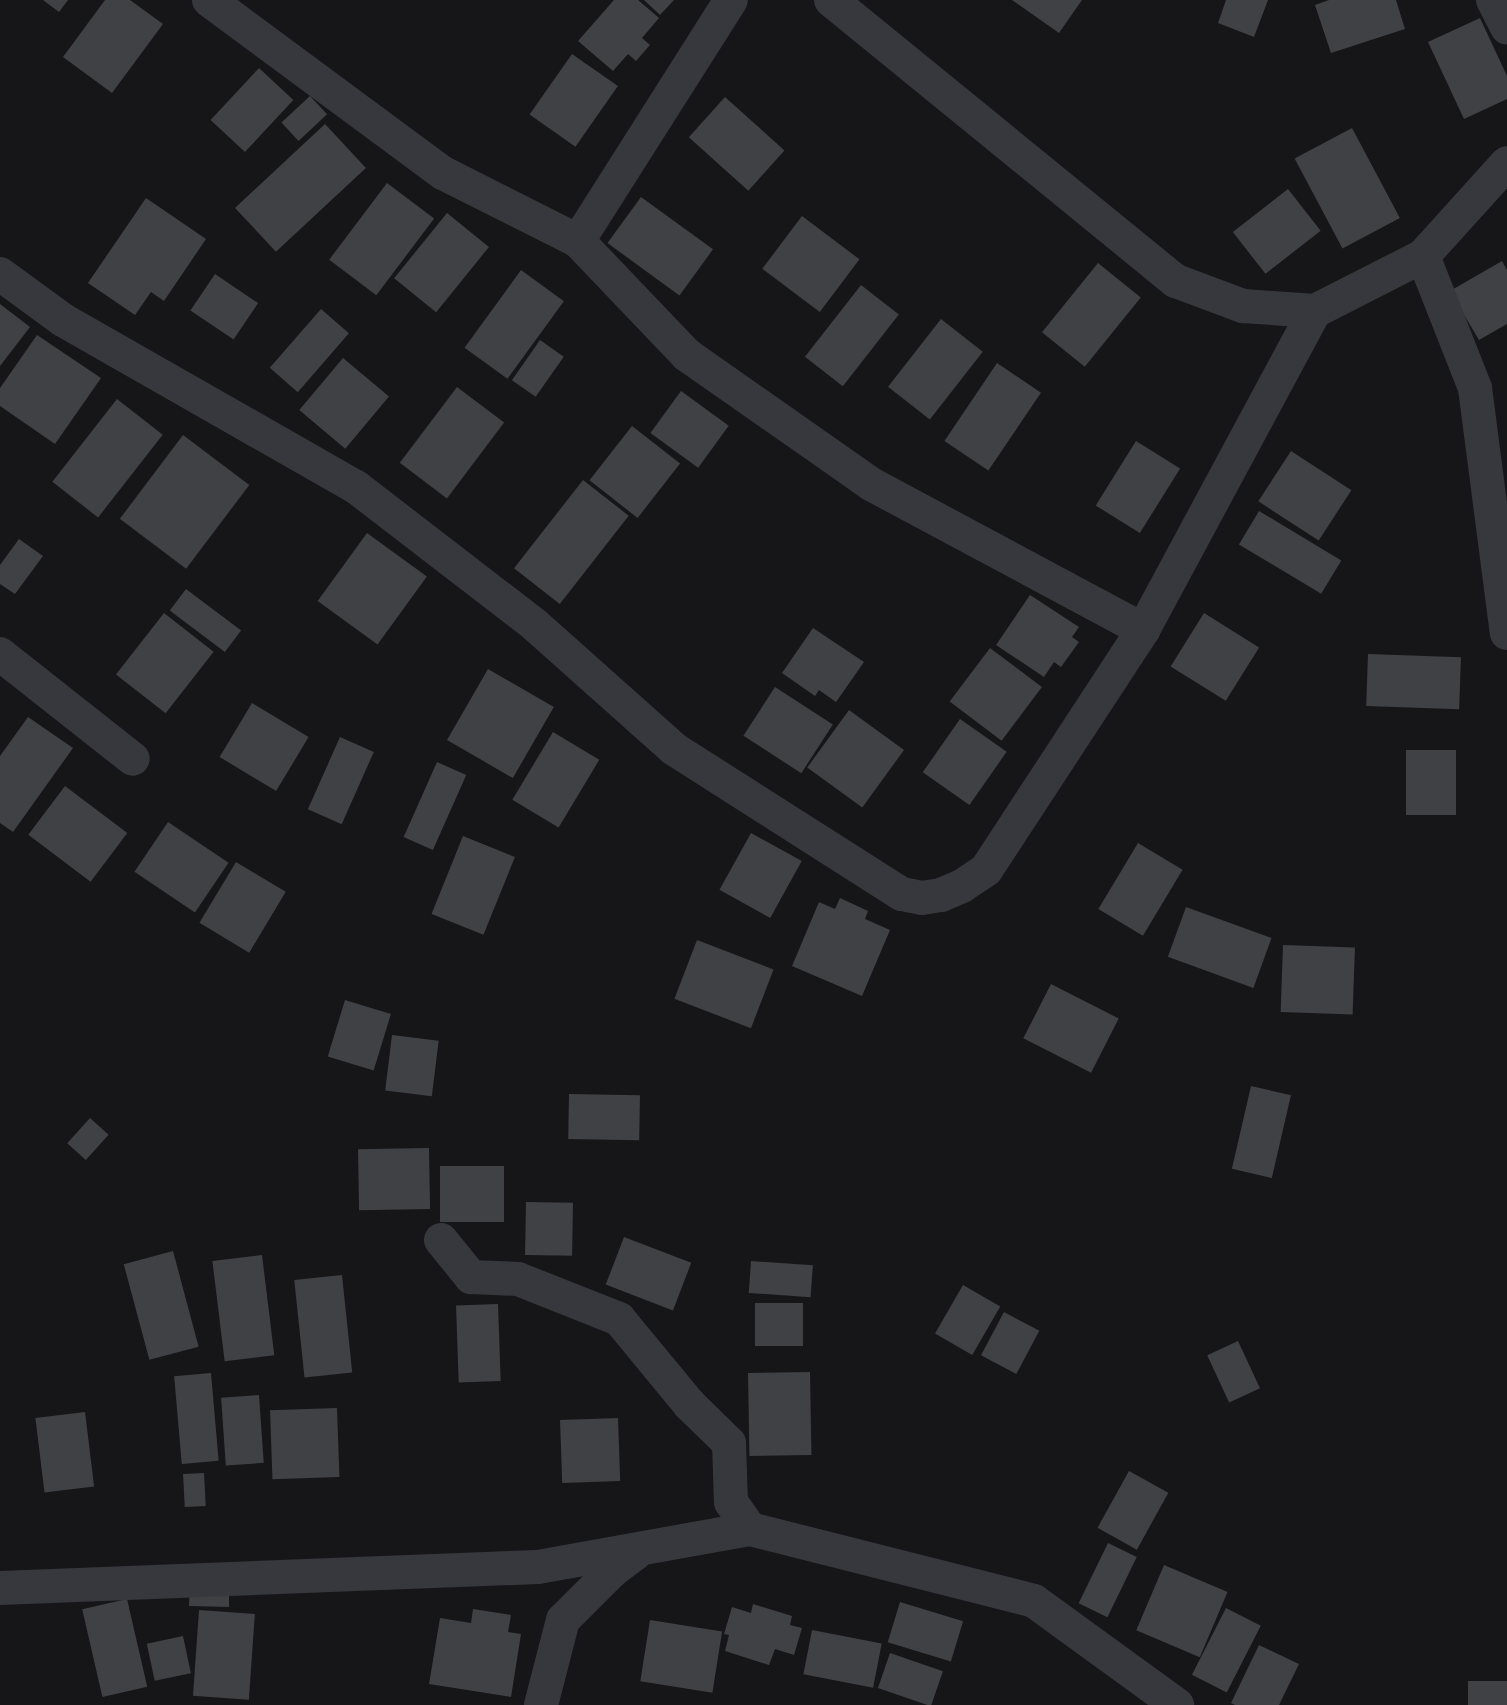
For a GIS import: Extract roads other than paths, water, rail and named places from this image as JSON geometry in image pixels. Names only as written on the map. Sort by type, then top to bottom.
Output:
[{"type":"street","points":[[209,0],[443,173],[578,241],[687,355],[871,484],[1143,630]]},
{"type":"street","points":[[578,241],[731,0]]},
{"type":"street","points":[[831,0],[1176,281],[1243,306],[1315,311],[1423,256],[1507,163]]},
{"type":"street","points":[[1493,0],[1507,28]]},
{"type":"street","points":[[1423,256],[1475,388],[1507,633]]},
{"type":"street","points":[[0,274],[63,320],[356,487],[535,625],[674,749],[902,894],[922,898],[941,895],[986,870],[1143,630],[1315,311]]},
{"type":"street","points":[[0,654],[133,759]]},
{"type":"street","points":[[441,1240],[471,1277],[518,1279],[619,1319],[689,1404],[729,1443],[731,1502],[750,1529]]},
{"type":"street","points":[[0,1588],[538,1567],[638,1552],[750,1529],[1034,1601],[1177,1705]]},
{"type":"street","points":[[541,1705],[563,1620],[612,1571],[638,1552]]},
{"type":"street","points":[[538,1567],[563,1620]]}]
